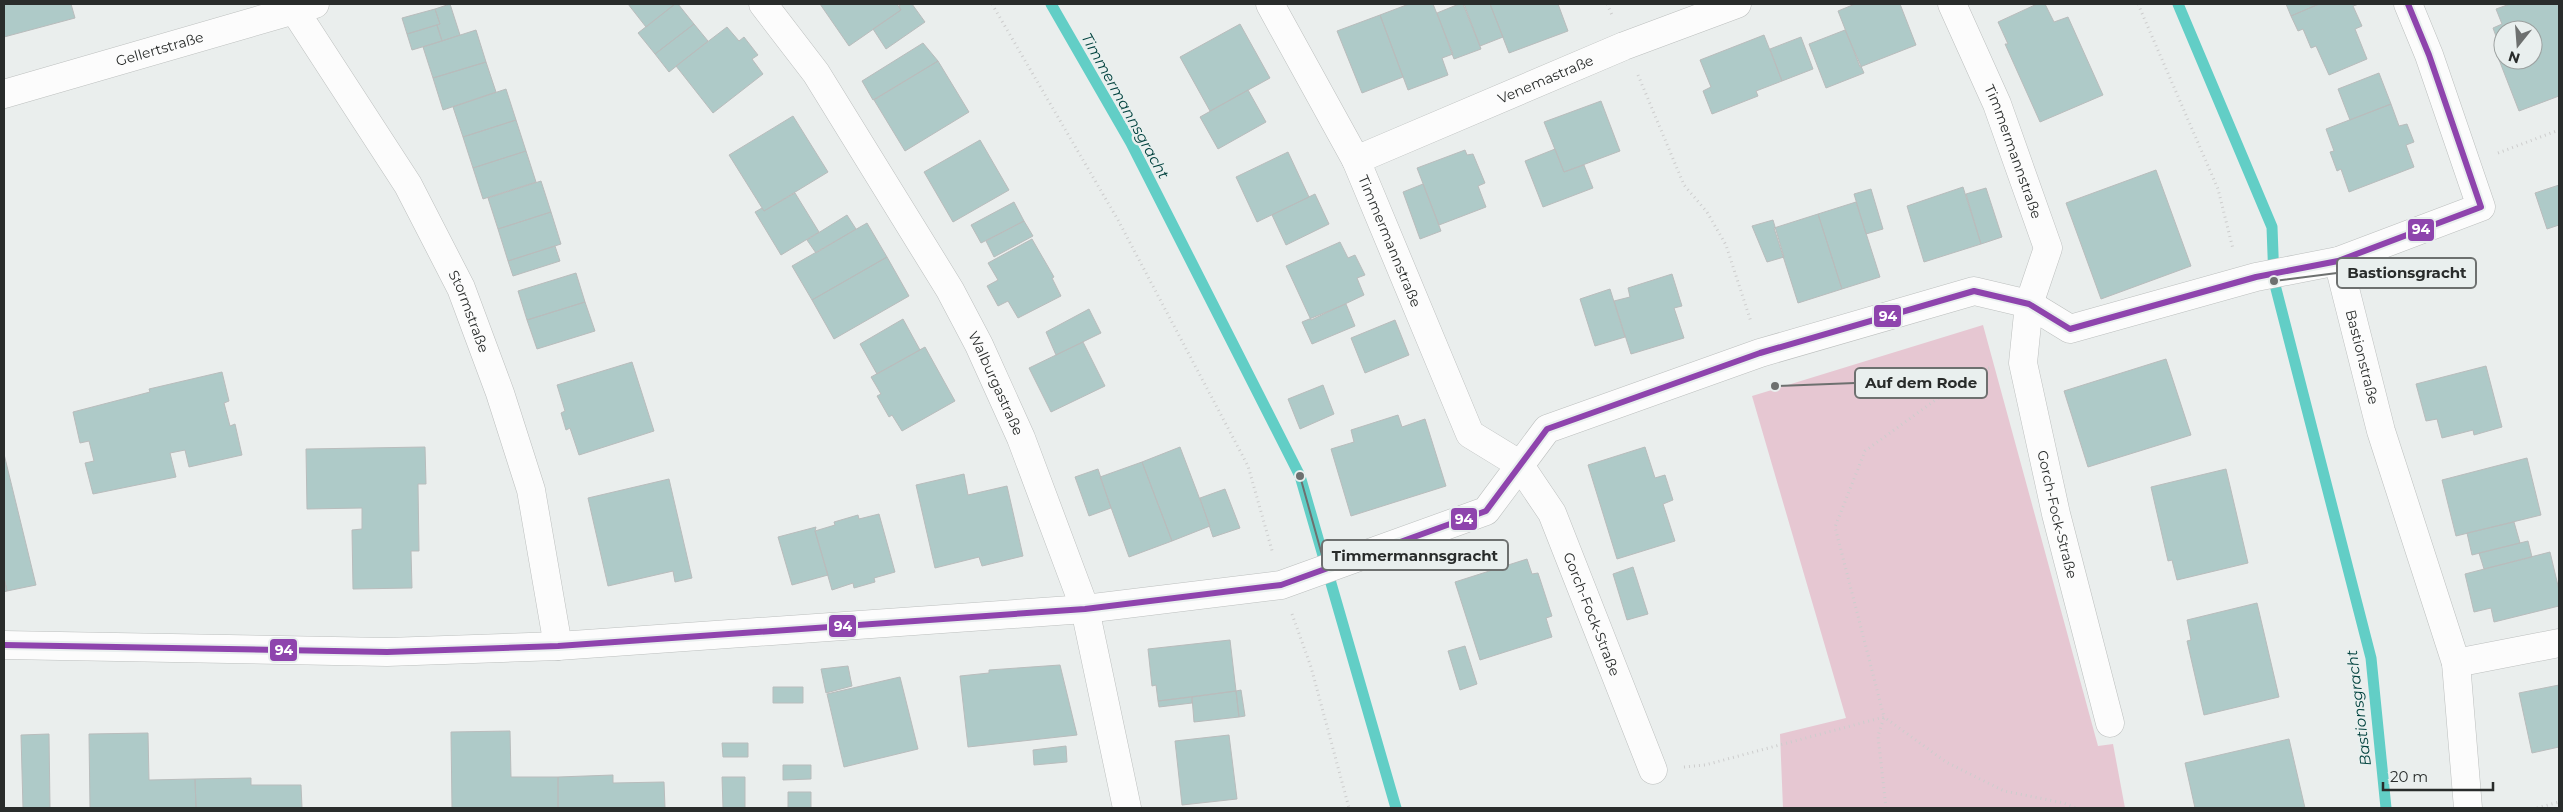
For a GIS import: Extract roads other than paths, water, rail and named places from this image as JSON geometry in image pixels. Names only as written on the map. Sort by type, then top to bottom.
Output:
[{"type":"street","name":"Walburgastraße","points":[[763,4],[816,73],[950,290],[979,345],[1021,438],[1085,609],[1127,808]]},
{"type":"street","name":"Timmermannstraße","points":[[1270,4],[1356,160],[1470,434],[1519,464]]},
{"type":"street","name":"Venemastraße","points":[[1356,160],[1624,46],[1737,4]]},
{"type":"street","name":"Timmermannstraße","points":[[1952,4],[1997,104],[2048,248],[2029,304]]},
{"type":"street","points":[[4,645],[386,652],[558,646],[1085,609],[1293,580],[1486,511],[1519,464],[1547,429],[1760,353],[1974,291],[2029,304],[2070,329],[2248,279],[2338,261],[2481,208],[2429,55],[2408,4]]},
{"type":"street","name":"Gellertstraße","points":[[4,94],[305,7]]},
{"type":"street","name":"Stormstraße","points":[[305,7],[408,185],[461,288],[500,393],[531,490],[558,646]]},
{"type":"street","name":"Bastionstraße","points":[[2338,261],[2381,431],[2456,663],[2468,808]]},
{"type":"street","name":"Gorch-Fock-Straße","points":[[2029,304],[2024,363],[2056,514],[2110,723]]},
{"type":"street","name":"Gorch-Fock-Straße","points":[[1519,464],[1552,513],[1653,770]]},
{"type":"street","points":[[2456,663],[2559,643]]},
{"type":"waterway","name":"Timmermannsgracht","points":[[1051,4],[1131,143],[1300,476],[1396,808]]},
{"type":"waterway","name":"Bastionsgracht","points":[[2178,4],[2272,227],[2274,281],[2371,658],[2386,808]]},
{"type":"place","name":"Bastionsgracht","points":[[2274,281]]},
{"type":"place","name":"Auf dem Rode","points":[[1775,386]]},
{"type":"place","name":"Timmermannsgracht","points":[[1300,476]]}]
